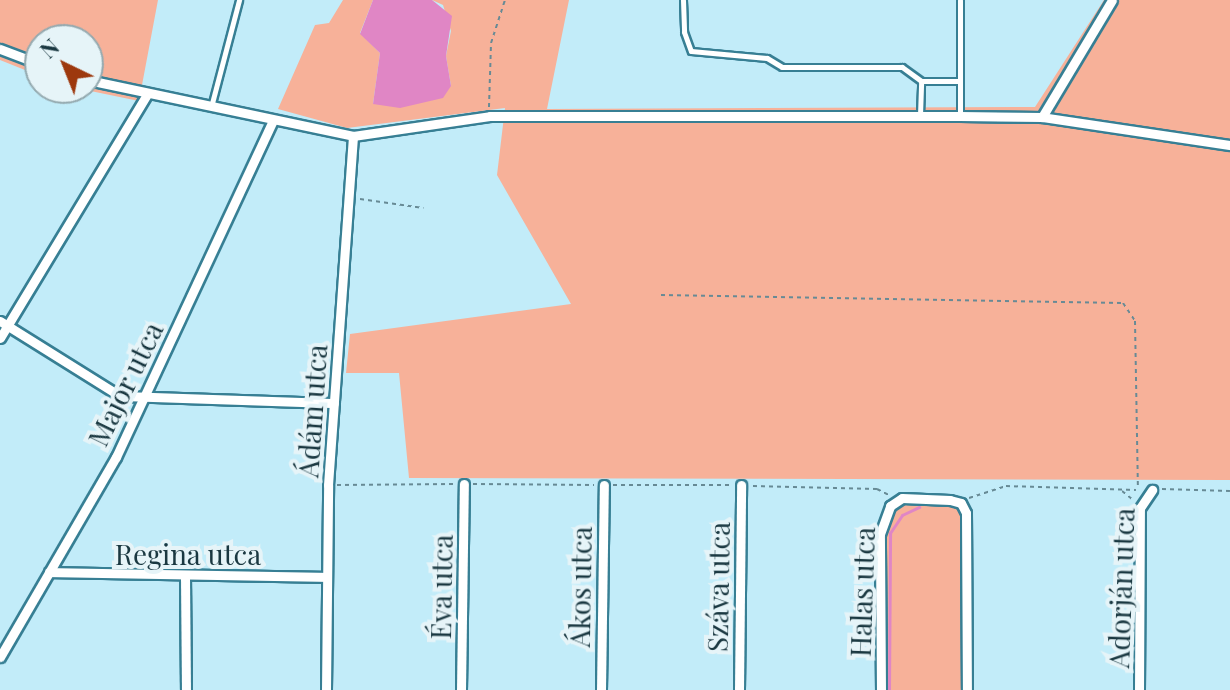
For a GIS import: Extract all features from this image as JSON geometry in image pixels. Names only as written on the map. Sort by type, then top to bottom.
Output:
[{"type":"street","points":[[1042,117],[1112,0]]},
{"type":"street","points":[[0,49],[24,58]]},
{"type":"street","points":[[104,84],[272,122],[353,136],[490,116],[960,116],[1042,117],[1230,145]]},
{"type":"street","points":[[0,338],[4,323],[147,94]]},
{"type":"street","name":"Major utca","points":[[0,657],[116,457],[139,401],[272,122]]},
{"type":"street","name":"Ádám utca","points":[[326,690],[334,403],[351,198],[353,136]]},
{"type":"street","points":[[4,323],[120,396],[139,401],[334,403]]},
{"type":"street","name":"Éva utca","points":[[461,690],[464,484]]},
{"type":"street","name":"Ákos utca","points":[[601,690],[604,485]]},
{"type":"street","name":"Száva utca","points":[[739,690],[741,485]]},
{"type":"street","name":"Adorján utca","points":[[1139,690],[1140,508],[1152,490]]},
{"type":"street","name":"Halas utca","points":[[881,690],[880,534],[897,499],[961,503]]},
{"type":"street","points":[[961,503],[968,524],[967,690]]},
{"type":"street","name":"Regina utca","points":[[49,572],[185,577],[327,577]]},
{"type":"street","points":[[185,577],[186,690]]},
{"type":"lane","points":[[211,108],[239,0]]},
{"type":"lane","points":[[683,0],[684,32],[691,51],[767,58],[782,67],[902,67],[921,81],[960,81]]},
{"type":"lane","points":[[960,0],[960,116]]},
{"type":"lane","points":[[920,116],[921,81]]},
{"type":"path","points":[[490,116],[488,62],[505,0]]},
{"type":"path","points":[[351,198],[423,208]]},
{"type":"path","points":[[661,295],[1123,303],[1135,321],[1138,489]]},
{"type":"path","points":[[961,503],[1006,486],[1121,491],[1230,491]]},
{"type":"path","points":[[1121,491],[1140,508]]},
{"type":"shaded area","points":[[0,0],[158,0],[139,101],[104,94],[104,24],[24,24],[24,70],[0,60]]},
{"type":"shaded area","points":[[343,0],[373,0],[360,33],[380,53],[373,104],[451,86],[446,56],[451,31],[443,5],[432,0],[569,0],[547,109],[1035,107],[1104,0],[1230,0],[1230,480],[409,478],[399,373],[346,373],[350,334],[571,304],[497,175],[505,108],[347,128],[278,109],[315,25],[329,23]]},
{"type":"shaded area","points":[[373,0],[432,0],[452,16],[446,56],[451,86],[443,98],[400,108],[373,104],[380,53],[360,34]]},
{"type":"shaded area","points":[[951,504],[963,513],[963,690],[881,690],[882,533],[895,505]]},
{"type":"waterway","points":[[889,690],[890,533],[902,515],[919,507]]}]
